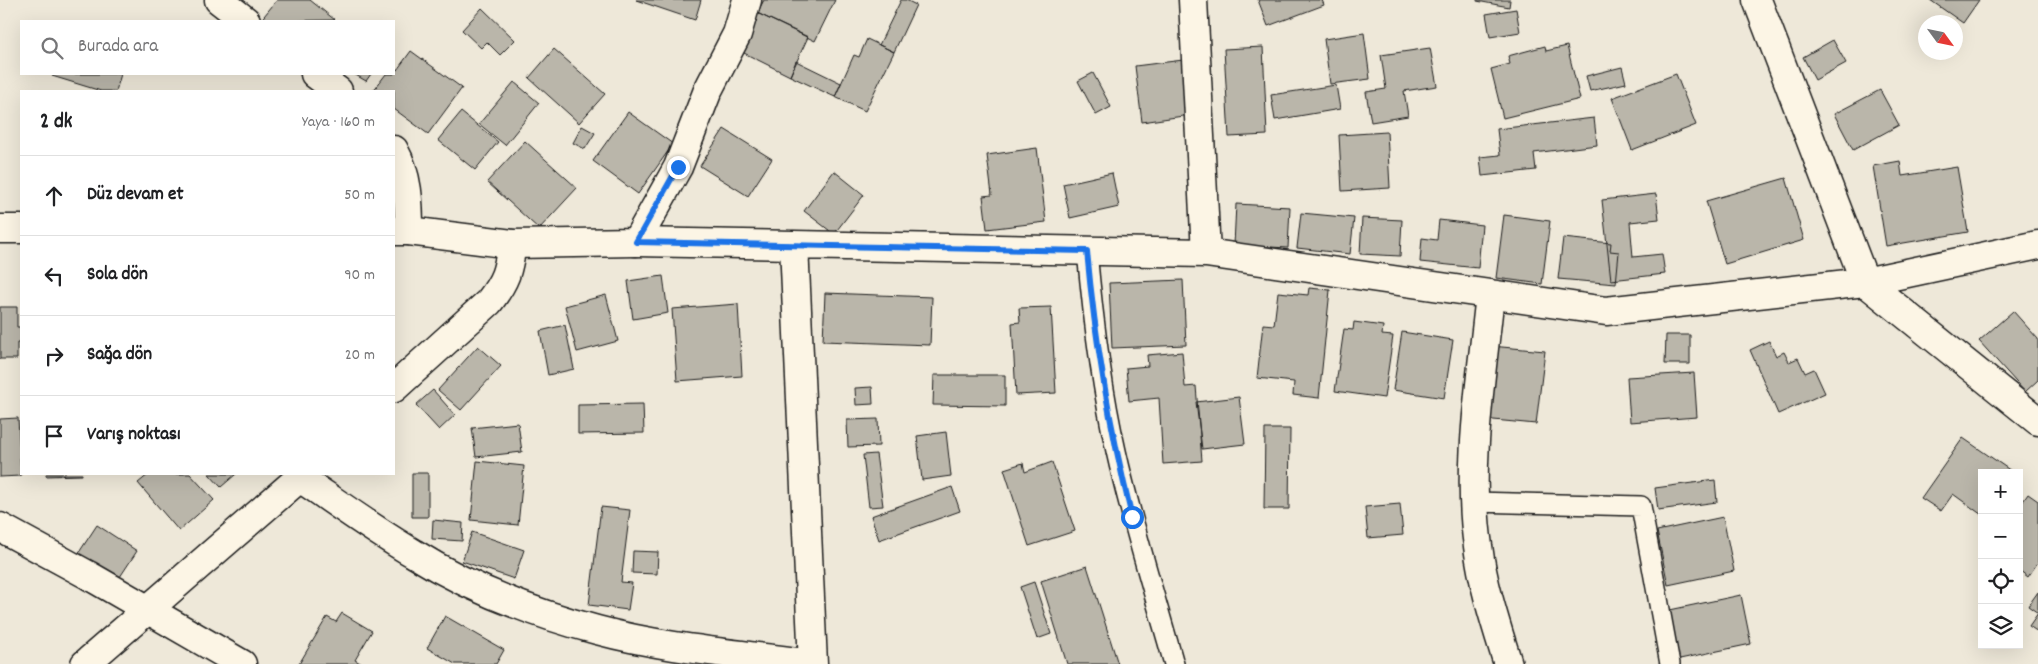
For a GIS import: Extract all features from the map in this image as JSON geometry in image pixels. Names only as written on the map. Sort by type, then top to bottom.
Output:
[{"type":"street","points":[[219,0],[245,20]]},
{"type":"street","points":[[636,242],[678,167],[708,90],[737,34],[747,0]]},
{"type":"street","points":[[1193,0],[1206,253]]},
{"type":"street","points":[[1757,0],[1865,282],[2038,420]]},
{"type":"street","points":[[316,75],[337,90]]},
{"type":"street","points":[[395,152],[400,160],[410,196],[401,231],[512,244],[636,242],[1206,253],[1606,310],[1865,282],[2038,245]]},
{"type":"street","points":[[0,229],[20,230]]},
{"type":"street","points":[[395,387],[489,302],[500,288],[507,273],[512,244]]},
{"type":"street","points":[[86,664],[302,476],[414,554],[462,580],[546,614],[597,630],[641,640],[813,664],[794,245]]},
{"type":"street","points":[[1490,294],[1474,458],[1474,502],[1477,544],[1484,585],[1508,664]]},
{"type":"street","points":[[0,527],[88,575],[242,664]]},
{"type":"lane","points":[[1087,251],[1093,316],[1115,449],[1132,517],[1174,664]]},
{"type":"lane","points":[[1474,502],[1640,506],[1670,664]]},
{"type":"building","points":[[277,0],[310,0],[335,20],[261,20]]},
{"type":"building","points":[[636,0],[701,0],[695,20]]},
{"type":"building","points":[[764,0],[835,0],[815,41],[757,13]]},
{"type":"building","points":[[901,0],[906,0],[916,5],[894,52],[879,45]]},
{"type":"building","points":[[1258,0],[1322,0],[1324,5],[1268,26]]},
{"type":"building","points":[[1477,0],[1510,0],[1509,7]]},
{"type":"building","points":[[1930,0],[1979,0],[1963,23],[1963,15],[1952,15]]},
{"type":"building","points":[[482,8],[515,40],[500,55],[487,42],[481,48],[462,30]]},
{"type":"building","points":[[1516,9],[1520,32],[1490,37],[1486,14]]},
{"type":"building","points":[[757,13],[808,37],[790,76],[740,51]]},
{"type":"building","points":[[1364,33],[1370,79],[1330,84],[1324,39]]},
{"type":"building","points":[[867,39],[894,52],[865,111],[835,97],[854,55],[859,57]]},
{"type":"building","points":[[1833,40],[1846,63],[1815,80],[1803,57]]},
{"type":"building","points":[[1545,46],[1546,51],[1567,46],[1580,99],[1503,118],[1491,69],[1510,64],[1508,56]]},
{"type":"building","points":[[1263,47],[1267,135],[1229,137],[1224,49]]},
{"type":"building","points":[[1430,48],[1437,86],[1404,91],[1408,116],[1371,122],[1366,92],[1386,89],[1381,55]]},
{"type":"building","points":[[554,49],[605,94],[579,123],[529,78]]},
{"type":"building","points":[[411,51],[462,88],[428,134],[395,110],[395,90],[374,90],[385,75],[395,75],[395,69],[397,70]]},
{"type":"building","points":[[1183,60],[1190,115],[1142,122],[1135,66]]},
{"type":"building","points":[[796,61],[841,83],[835,97],[790,76]]},
{"type":"building","points":[[1622,67],[1626,83],[1590,91],[1586,76]]},
{"type":"building","points":[[1093,73],[1111,107],[1096,115],[1078,81]]},
{"type":"building","points":[[1676,74],[1696,125],[1632,150],[1612,98]]},
{"type":"building","points":[[121,75],[116,90],[98,90],[52,76]]},
{"type":"building","points":[[356,75],[370,75],[366,81]]},
{"type":"building","points":[[514,82],[539,103],[505,145],[479,124]]},
{"type":"building","points":[[1336,85],[1340,109],[1275,120],[1271,95]]},
{"type":"building","points":[[1880,90],[1899,125],[1853,150],[1834,114]]},
{"type":"building","points":[[461,112],[498,142],[475,170],[438,140]]},
{"type":"building","points":[[628,112],[673,144],[638,194],[593,161]]},
{"type":"building","points":[[1594,118],[1597,145],[1534,153],[1536,170],[1482,176],[1480,157],[1500,155],[1497,129]]},
{"type":"building","points":[[582,126],[595,133],[585,149],[573,143]]},
{"type":"building","points":[[724,129],[772,159],[748,196],[700,166]]},
{"type":"building","points":[[1387,132],[1390,188],[1342,191],[1339,135]]},
{"type":"building","points":[[525,141],[577,188],[539,229],[487,182]]},
{"type":"building","points":[[1037,148],[1046,222],[987,229],[983,196],[992,195],[987,155]]},
{"type":"building","points":[[1900,161],[1902,176],[1957,167],[1968,232],[1886,246],[1873,166]]},
{"type":"building","points":[[834,171],[864,195],[834,234],[804,211]]},
{"type":"building","points":[[1112,173],[1119,207],[1070,218],[1063,184]]},
{"type":"building","points":[[1786,178],[1804,240],[1725,264],[1706,201]]},
{"type":"building","points":[[1656,194],[1659,219],[1630,222],[1633,257],[1662,254],[1665,274],[1611,280],[1602,200]]},
{"type":"building","points":[[1236,204],[1290,207],[1288,248],[1234,245]]},
{"type":"building","points":[[1301,213],[1354,218],[1350,254],[1297,248]]},
{"type":"building","points":[[1504,215],[1550,221],[1542,284],[1496,278]]},
{"type":"building","points":[[1362,218],[1402,220],[1400,256],[1360,254]]},
{"type":"building","points":[[1439,220],[1482,225],[1478,268],[1420,262],[1422,238],[1437,240]]},
{"type":"building","points":[[1563,238],[1611,243],[1610,251],[1619,252],[1616,284],[1558,279]]},
{"type":"building","points":[[663,276],[668,313],[633,319],[628,281]]},
{"type":"building","points":[[1183,280],[1186,345],[1112,348],[1109,283]]},
{"type":"building","points":[[1309,288],[1330,290],[1319,398],[1293,395],[1294,382],[1257,378],[1263,324],[1274,325],[1278,292],[1308,295]]},
{"type":"building","points":[[825,293],[932,297],[930,345],[823,341]]},
{"type":"building","points":[[606,295],[618,341],[577,352],[565,306]]},
{"type":"building","points":[[738,304],[742,376],[677,381],[672,309]]},
{"type":"building","points":[[0,307],[17,307],[17,327],[20,327],[20,343],[17,343],[17,359],[0,359]]},
{"type":"building","points":[[1051,307],[1056,393],[1016,395],[1012,323],[1020,322],[1019,308]]},
{"type":"building","points":[[2013,311],[2038,339],[2038,380],[2025,392],[1979,341]]},
{"type":"building","points":[[1354,322],[1383,326],[1382,335],[1393,336],[1384,398],[1335,391],[1344,329],[1353,330]]},
{"type":"building","points":[[565,325],[574,369],[548,375],[540,331]]},
{"type":"building","points":[[1402,332],[1453,340],[1444,398],[1393,390]]},
{"type":"building","points":[[1666,335],[1690,335],[1690,364],[1665,364]]},
{"type":"building","points":[[1769,341],[1776,356],[1784,352],[1789,362],[1798,358],[1805,373],[1814,369],[1825,393],[1778,414],[1750,350]]},
{"type":"building","points":[[478,346],[501,366],[461,410],[438,390]]},
{"type":"building","points":[[1491,346],[1545,351],[1536,424],[1483,419]]},
{"type":"building","points":[[1182,352],[1185,387],[1196,386],[1202,461],[1163,464],[1159,398],[1129,401],[1126,368],[1148,366],[1147,355]]},
{"type":"building","points":[[1694,373],[1697,417],[1630,422],[1627,377]]},
{"type":"building","points":[[934,375],[1005,375],[1005,406],[933,405]]},
{"type":"building","points":[[872,387],[873,404],[856,405],[855,388]]},
{"type":"building","points":[[433,390],[455,415],[439,430],[416,405]]},
{"type":"building","points":[[1239,397],[1245,444],[1202,449],[1196,402]]},
{"type":"building","points":[[643,404],[644,433],[578,434],[578,405]]},
{"type":"building","points":[[18,418],[21,476],[0,477],[0,419]]},
{"type":"building","points":[[878,419],[879,446],[848,447],[847,420]]},
{"type":"building","points":[[518,423],[522,452],[476,457],[472,428]]},
{"type":"building","points":[[1265,429],[1290,429],[1289,509],[1264,509]]},
{"type":"building","points":[[946,432],[951,476],[922,480],[917,436]]},
{"type":"building","points":[[1963,438],[2008,469],[1978,469],[1978,512],[1953,494],[1941,511],[1921,498]]},
{"type":"building","points":[[876,454],[883,506],[869,507],[863,455]]},
{"type":"building","points":[[477,461],[524,466],[518,525],[471,520]]},
{"type":"building","points":[[1052,462],[1075,531],[1029,546],[1004,469],[1023,463],[1025,472]]},
{"type":"building","points":[[412,473],[428,473],[428,517],[412,517]]},
{"type":"building","points":[[46,475],[82,475],[46,476]]},
{"type":"building","points":[[148,475],[191,475],[214,500],[179,531],[138,483]]},
{"type":"building","points":[[210,475],[235,475],[221,487]]},
{"type":"building","points":[[1715,480],[1717,502],[1658,510],[1655,488]]},
{"type":"building","points":[[952,487],[960,511],[879,540],[871,516]]},
{"type":"building","points":[[2028,494],[2038,501],[2038,562],[2028,577],[2023,573],[2023,501]]},
{"type":"building","points":[[1400,504],[1403,535],[1368,538],[1365,507]]},
{"type":"building","points":[[601,507],[630,510],[621,582],[632,583],[628,610],[589,605]]},
{"type":"building","points":[[1723,517],[1734,571],[1668,585],[1657,531]]},
{"type":"building","points":[[433,520],[463,523],[462,541],[432,539]]},
{"type":"building","points":[[97,525],[137,551],[116,583],[76,557]]},
{"type":"building","points":[[472,532],[524,550],[514,579],[462,561]]},
{"type":"building","points":[[633,551],[658,552],[657,574],[632,573]]},
{"type":"building","points":[[1087,566],[1118,664],[1067,664],[1041,581]]},
{"type":"building","points":[[1034,582],[1051,634],[1037,639],[1020,587]]},
{"type":"building","points":[[2038,592],[2038,613],[2028,606]]},
{"type":"building","points":[[1741,595],[1751,644],[1675,660],[1665,611]]},
{"type":"building","points":[[342,613],[372,631],[355,660],[362,664],[299,664],[327,617],[336,622]]},
{"type":"building","points":[[2038,613],[2038,632],[2029,626]]},
{"type":"building","points":[[445,616],[504,650],[496,664],[455,664],[427,648]]},
{"type":"route","points":[[678,167],[636,242],[1087,251],[1093,316],[1102,380],[1115,449],[1132,517]]}]
